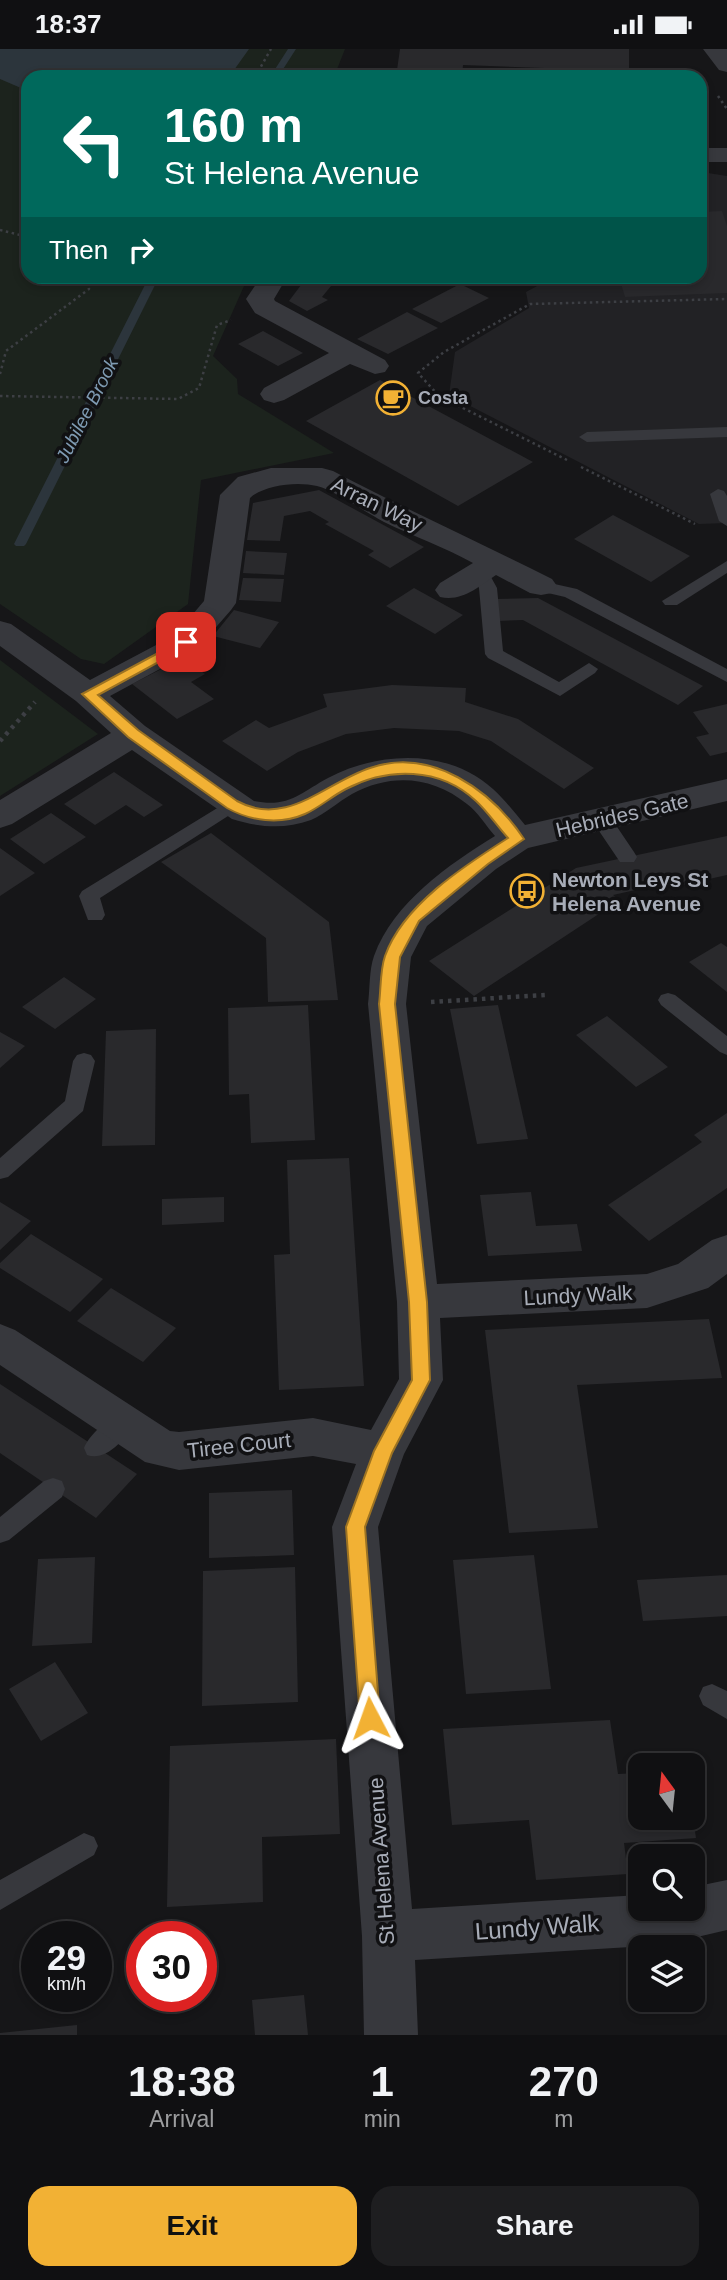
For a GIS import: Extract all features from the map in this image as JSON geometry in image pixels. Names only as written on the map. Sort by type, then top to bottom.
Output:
[{"type":"street","points":[[715,49],[727,65]]},
{"type":"street","points":[[707,155],[727,155]]},
{"type":"street","points":[[270,284],[260,299],[265,307],[375,366]]},
{"type":"street","points":[[274,394],[348,353]]},
{"type":"street","name":"Arran Way","points":[[78,687],[186,642],[220,603],[235,495],[249,483],[290,475],[323,477],[396,516],[447,537],[487,567],[541,586]]},
{"type":"street","points":[[451,590],[487,567]]},
{"type":"street","points":[[0,631],[78,687],[133,734],[244,811],[269,816],[300,811],[340,786],[375,771],[409,768],[443,774],[480,796],[517,839]]},
{"type":"street","points":[[0,816],[133,734]]},
{"type":"street","name":"Hebrides Gate","points":[[517,839],[727,790]]},
{"type":"street","name":"St Helena Avenue","points":[[391,2035],[388,1936],[355,1527],[383,1451],[421,1380],[418,1302],[387,1004],[392,957],[413,918],[483,860],[517,839]]},
{"type":"street","name":"Lundy Walk","points":[[418,1302],[647,1291],[693,1276],[727,1252]]},
{"type":"street","name":"Tiree Court","points":[[0,1342],[108,1436],[179,1451],[313,1437],[383,1451]]},
{"type":"street","name":"Lundy Walk","points":[[388,1936],[663,1919],[727,1905]]},
{"type":"lane","points":[[587,437],[727,432]]},
{"type":"lane","points":[[718,494],[727,521]]},
{"type":"lane","points":[[671,601],[727,566]]},
{"type":"lane","points":[[487,567],[494,654],[560,690],[589,669]]},
{"type":"lane","name":"Arran Way","points":[[541,586],[571,593],[727,676]]},
{"type":"lane","points":[[94,915],[89,896],[232,805]]},
{"type":"lane","points":[[602,820],[627,857]]},
{"type":"lane","points":[[668,1000],[727,1047]]},
{"type":"lane","points":[[0,1171],[75,1105],[83,1061]]},
{"type":"lane","points":[[0,1532],[52,1489]]},
{"type":"lane","points":[[0,1896],[84,1846]]},
{"type":"path","points":[[260,70],[271,49]]},
{"type":"path","points":[[0,230],[21,235]]},
{"type":"path","points":[[0,374],[6,351],[89,289],[89,284]]},
{"type":"path","points":[[703,527],[684,520],[439,396],[418,373],[444,352],[530,304],[727,299]]},
{"type":"path","points":[[0,396],[178,399],[199,388],[217,325],[265,307]]},
{"type":"path","points":[[0,741],[29,706],[78,687]]},
{"type":"path","points":[[387,1004],[545,995]]},
{"type":"shaded area","points":[[0,49],[345,49],[337,70],[21,70],[21,284],[245,284],[213,356],[237,379],[238,394],[334,453],[201,480],[188,604],[104,664],[81,659],[0,604]]},
{"type":"shaded area","points":[[0,49],[249,49],[234,70],[21,70],[21,88],[0,79]]},
{"type":"shaded area","points":[[707,171],[727,176],[727,523],[699,524],[449,395],[455,352],[529,308],[526,292],[541,284],[707,284]]},
{"type":"shaded area","points":[[0,660],[98,734],[0,796]]},
{"type":"building","points":[[400,49],[629,49],[629,70],[463,65],[463,70],[397,70]]},
{"type":"building","points":[[722,211],[727,226],[727,293],[625,297],[621,284],[707,284],[707,212]]},
{"type":"building","points":[[302,284],[331,286],[322,297],[328,300],[307,311],[289,301]]},
{"type":"building","points":[[460,284],[489,298],[441,323],[412,309]]},
{"type":"building","points":[[407,312],[438,328],[388,354],[357,339]]},
{"type":"building","points":[[263,331],[303,353],[278,366],[238,344]]},
{"type":"building","points":[[380,380],[533,462],[458,506],[306,421]]},
{"type":"building","points":[[319,490],[424,547],[390,568],[368,555],[374,551],[325,524],[329,522],[310,511],[284,516],[280,541],[247,540],[253,503]]},
{"type":"building","points":[[613,515],[690,556],[651,582],[574,539]]},
{"type":"building","points":[[246,551],[287,553],[284,575],[243,573]]},
{"type":"building","points":[[243,578],[284,579],[281,602],[239,600]]},
{"type":"building","points":[[414,588],[463,615],[435,634],[386,606]]},
{"type":"building","points":[[538,598],[703,686],[678,705],[523,620],[497,621],[494,599]]},
{"type":"building","points":[[234,610],[279,622],[260,648],[213,636]]},
{"type":"building","points":[[183,658],[205,674],[191,682],[214,699],[177,719],[132,684]]},
{"type":"building","points":[[392,685],[466,688],[465,702],[518,719],[594,768],[564,789],[491,741],[459,731],[394,728],[346,734],[298,752],[267,771],[222,741],[256,720],[269,728],[327,707],[323,694]]},
{"type":"building","points":[[727,704],[727,752],[710,756],[696,737],[709,734],[693,712]]},
{"type":"building","points":[[114,772],[163,805],[144,817],[126,805],[95,825],[64,804]]},
{"type":"building","points":[[51,813],[86,837],[44,864],[10,839]]},
{"type":"building","points":[[211,833],[329,922],[338,1000],[268,1002],[266,938],[161,862]]},
{"type":"building","points":[[727,836],[727,875],[664,889],[662,884],[613,895],[620,900],[474,996],[429,961],[576,868]]},
{"type":"building","points":[[0,848],[35,873],[0,896]]},
{"type":"building","points":[[721,943],[727,947],[727,992],[689,962]]},
{"type":"building","points":[[64,977],[96,999],[55,1029],[22,1007]]},
{"type":"building","points":[[308,1005],[315,1140],[251,1143],[249,1094],[229,1095],[228,1008]]},
{"type":"building","points":[[498,1005],[528,1139],[477,1144],[450,1009]]},
{"type":"building","points":[[607,1016],[668,1067],[636,1087],[576,1035]]},
{"type":"building","points":[[156,1029],[155,1145],[102,1146],[106,1031]]},
{"type":"building","points":[[0,1032],[25,1046],[0,1068]]},
{"type":"building","points":[[727,1113],[727,1188],[649,1241],[608,1205],[702,1142],[694,1135]]},
{"type":"building","points":[[349,1158],[364,1386],[279,1390],[274,1255],[290,1254],[287,1160]]},
{"type":"building","points":[[531,1192],[536,1226],[577,1224],[582,1251],[488,1256],[480,1195]]},
{"type":"building","points":[[224,1197],[224,1222],[162,1225],[162,1199]]},
{"type":"building","points":[[0,1202],[31,1221],[0,1250]]},
{"type":"building","points":[[31,1234],[103,1279],[70,1312],[0,1268],[0,1263]]},
{"type":"building","points":[[111,1288],[176,1328],[143,1362],[77,1321]]},
{"type":"building","points":[[709,1319],[722,1378],[577,1385],[598,1528],[509,1533],[485,1330]]},
{"type":"building","points":[[0,1384],[137,1474],[96,1518],[0,1453]]},
{"type":"building","points":[[292,1490],[294,1555],[209,1558],[209,1493]]},
{"type":"building","points":[[534,1555],[551,1689],[466,1694],[453,1560]]},
{"type":"building","points":[[95,1557],[92,1643],[32,1646],[38,1559]]},
{"type":"building","points":[[295,1567],[298,1702],[202,1706],[203,1571]]},
{"type":"building","points":[[727,1575],[727,1616],[643,1621],[637,1580]]},
{"type":"building","points":[[55,1662],[88,1713],[41,1741],[9,1689]]},
{"type":"building","points":[[610,1720],[618,1774],[628,1774],[628,1831],[695,1831],[696,1838],[624,1843],[628,1874],[536,1880],[529,1820],[452,1825],[443,1729]]},
{"type":"building","points":[[336,1739],[340,1834],[262,1837],[263,1902],[167,1907],[170,1746]]},
{"type":"building","points":[[304,1995],[308,2035],[255,2035],[252,2000]]},
{"type":"building","points":[[77,2025],[77,2035],[0,2035],[0,2033]]},
{"type":"waterway","name":"Jubilee Brook","points":[[278,70],[292,49]]},
{"type":"waterway","name":"Jubilee Brook","points":[[20,544],[150,284]]},
{"type":"place","name":"Costa","points":[[393,398]]},
{"type":"place","name":"Newton Leys St Helena Avenue","points":[[527,891]]},
{"type":"route","points":[[186,642],[89,694],[133,734],[232,805],[244,811],[269,816],[300,811],[340,786],[375,771],[409,768],[443,774],[480,796],[517,839],[483,860],[413,918],[392,957],[387,1004],[418,1302],[421,1380],[383,1451],[355,1527],[370,1718]]}]
